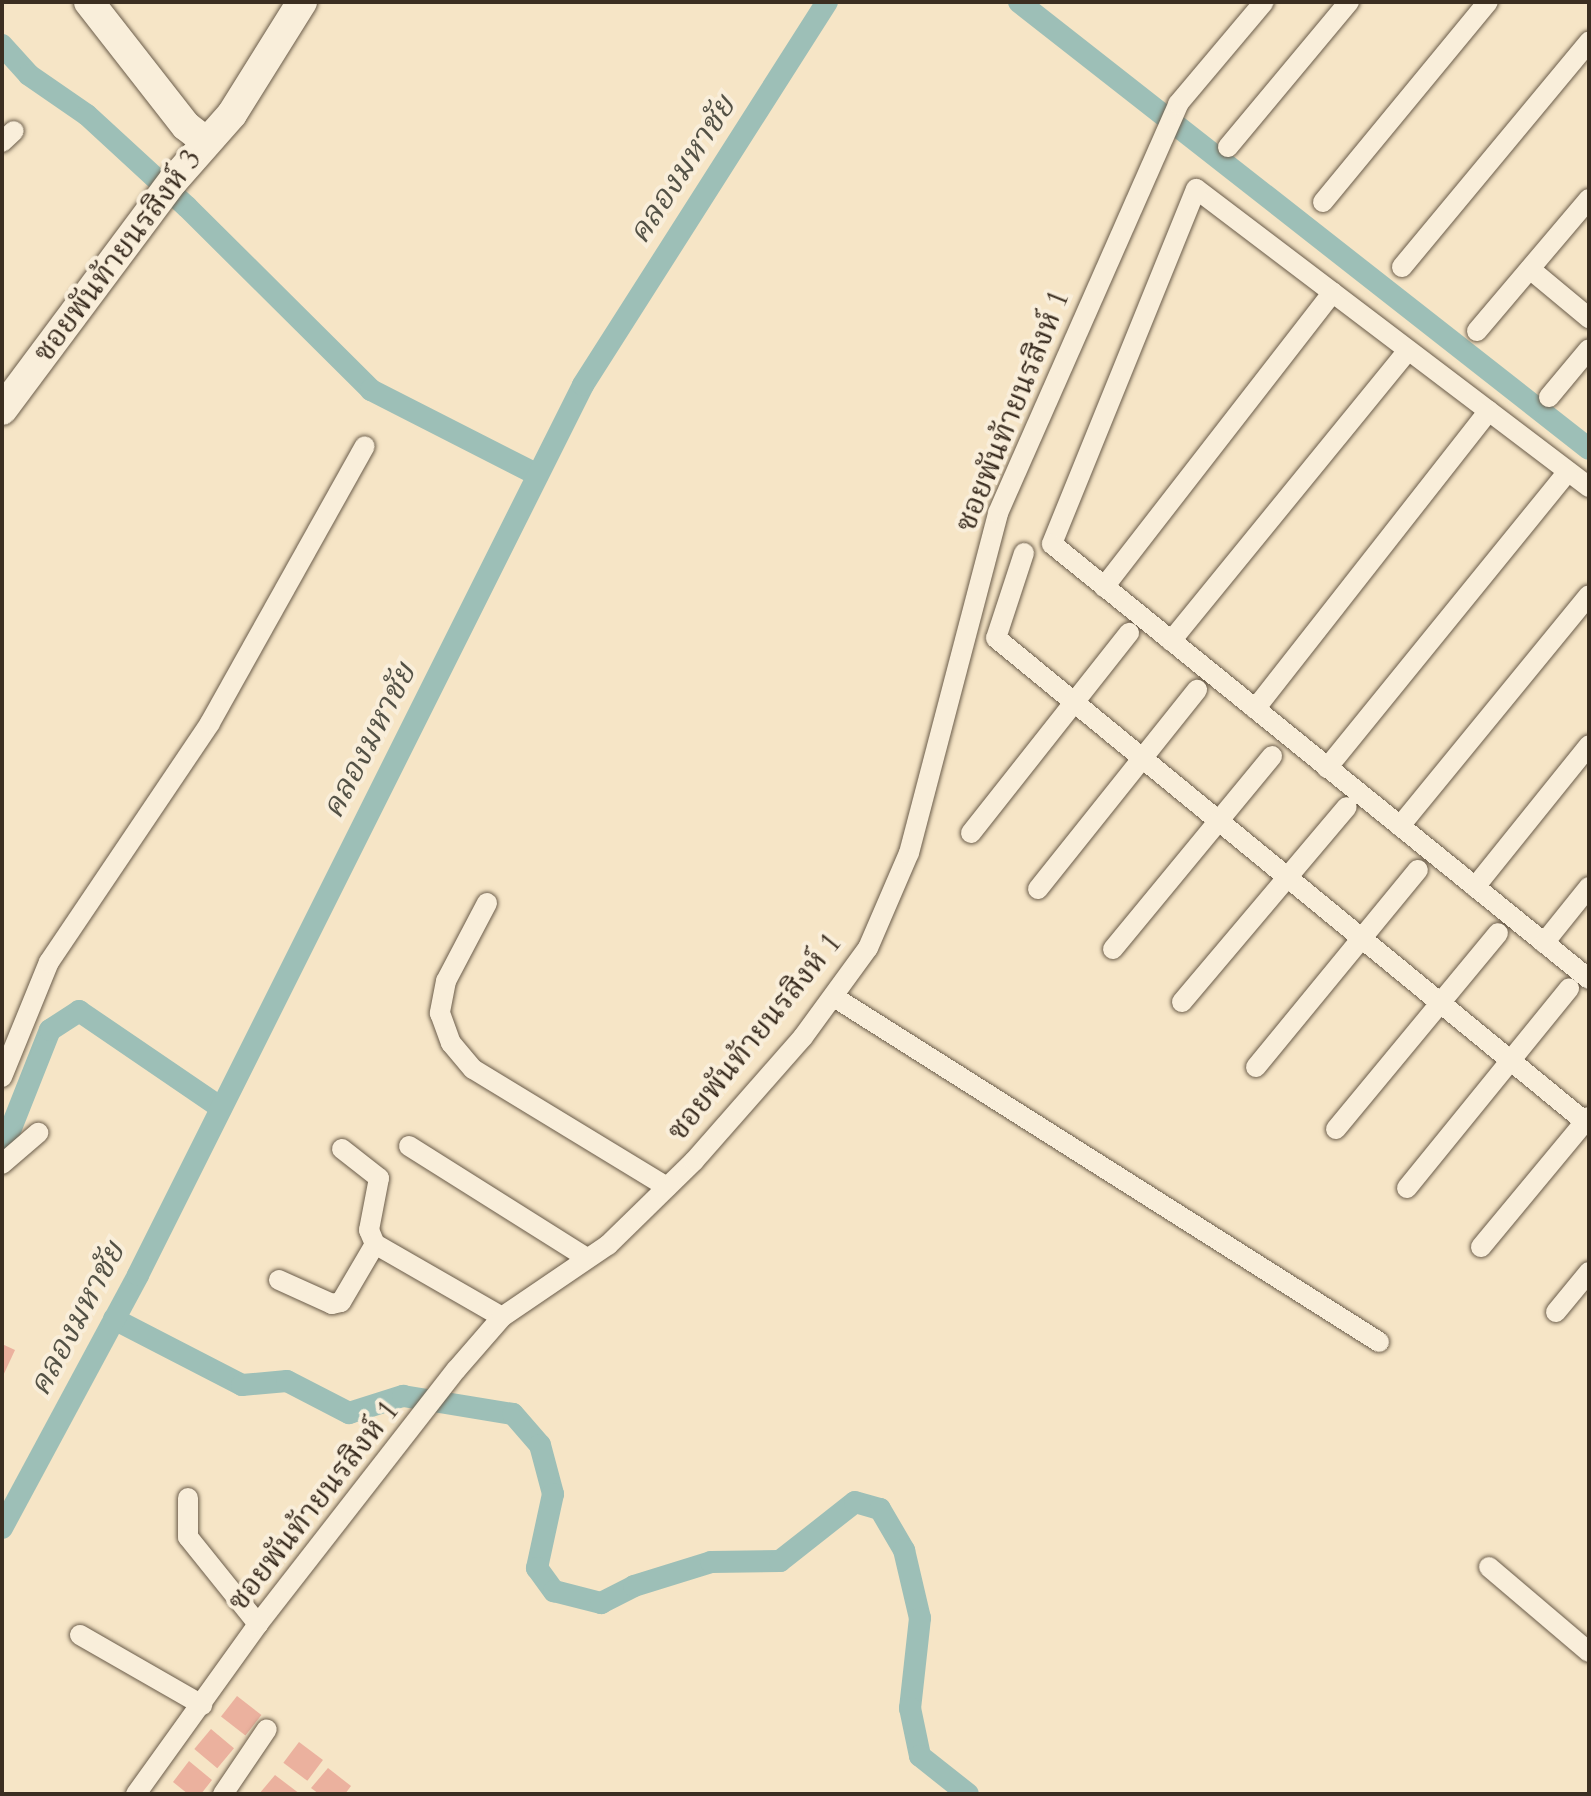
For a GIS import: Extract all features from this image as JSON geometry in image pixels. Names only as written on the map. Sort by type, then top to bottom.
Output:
[{"type":"street","name":"ซอยพันท้ายนรสิงห์ 3","points":[[89,2],[186,126],[205,141]]},
{"type":"street","name":"ซอยพันท้ายนรสิงห์ 3","points":[[2,410],[166,191],[240,102],[302,2]]},
{"type":"street","name":"ซอยพันท้ายนรสิงห์ 1","points":[[136,1794],[258,1624],[412,1431],[456,1370],[502,1317],[608,1245],[667,1187],[834,997],[868,948],[909,853],[998,513],[1155,149],[1178,104],[1264,2]]},
{"type":"street","points":[[1228,147],[1349,2]]},
{"type":"street","points":[[1323,202],[1488,2]]},
{"type":"street","points":[[1402,267],[1589,42]]},
{"type":"street","points":[[1589,487],[1196,189],[1052,544],[1589,979]]},
{"type":"street","points":[[1477,331],[1589,199]]},
{"type":"street","points":[[1530,269],[1589,318]]},
{"type":"street","points":[[1104,587],[1333,292]]},
{"type":"street","points":[[1549,397],[1589,349]]},
{"type":"street","points":[[1171,641],[1408,350]]},
{"type":"street","points":[[1255,709],[1489,411]]},
{"type":"street","points":[[2,1077],[49,962],[210,723],[365,446]]},
{"type":"street","points":[[1327,768],[1568,471]]},
{"type":"street","points":[[1024,553],[996,638],[1588,1121],[1481,1247]]},
{"type":"street","points":[[1400,826],[1589,595]]},
{"type":"street","points":[[971,833],[1129,633]]},
{"type":"street","points":[[1038,889],[1197,690]]},
{"type":"street","points":[[1475,887],[1589,745]]},
{"type":"street","points":[[1113,949],[1272,756]]},
{"type":"street","points":[[1182,1002],[1347,807]]},
{"type":"street","points":[[1256,1067],[1418,870]]},
{"type":"street","points":[[1544,943],[1589,887]]},
{"type":"street","points":[[487,903],[446,981],[440,1013],[451,1043],[473,1069],[667,1187]]},
{"type":"street","points":[[1336,1129],[1498,933]]},
{"type":"street","points":[[1407,1188],[1569,989]]},
{"type":"street","points":[[834,997],[1379,1342]]},
{"type":"street","points":[[2,1164],[38,1133]]},
{"type":"street","points":[[409,1146],[587,1258]]},
{"type":"street","points":[[342,1149],[379,1178],[369,1230],[375,1244],[502,1317]]},
{"type":"street","points":[[279,1280],[332,1304],[341,1302],[375,1244]]},
{"type":"street","points":[[1556,1312],[1589,1272]]},
{"type":"street","points":[[188,1498],[188,1537],[258,1624]]},
{"type":"street","points":[[1489,1567],[1589,1652]]},
{"type":"street","points":[[80,1635],[202,1705]]},
{"type":"street","points":[[223,1794],[267,1729]]},
{"type":"building","points":[[2,1344],[15,1350],[2,1378]]},
{"type":"building","points":[[237,1696],[261,1715],[245,1736],[221,1716]]},
{"type":"building","points":[[211,1729],[234,1748],[217,1768],[194,1749]]},
{"type":"building","points":[[299,1742],[323,1760],[307,1781],[283,1763]]},
{"type":"building","points":[[189,1761],[212,1780],[201,1794],[188,1794],[173,1782]]},
{"type":"building","points":[[328,1768],[351,1786],[345,1794],[319,1794],[311,1788]]},
{"type":"building","points":[[275,1775],[300,1794],[259,1794]]},
{"type":"waterway","name":"คลองมหาชัย","points":[[2,1528],[138,1275],[583,385],[827,2]]},
{"type":"waterway","points":[[1019,2],[1589,449]]},
{"type":"waterway","points":[[2,45],[29,75],[87,115],[187,207],[371,390],[538,475]]},
{"type":"waterway","points":[[2,1151],[50,1030],[79,1011],[221,1108]]},
{"type":"waterway","points":[[114,1319],[242,1385],[287,1381],[349,1413],[403,1396],[513,1414],[540,1445],[553,1494],[537,1568],[554,1591],[601,1603],[634,1586],[711,1562],[780,1561],[855,1502],[880,1509],[904,1550],[920,1618],[910,1708],[920,1756],[968,1794]]}]
